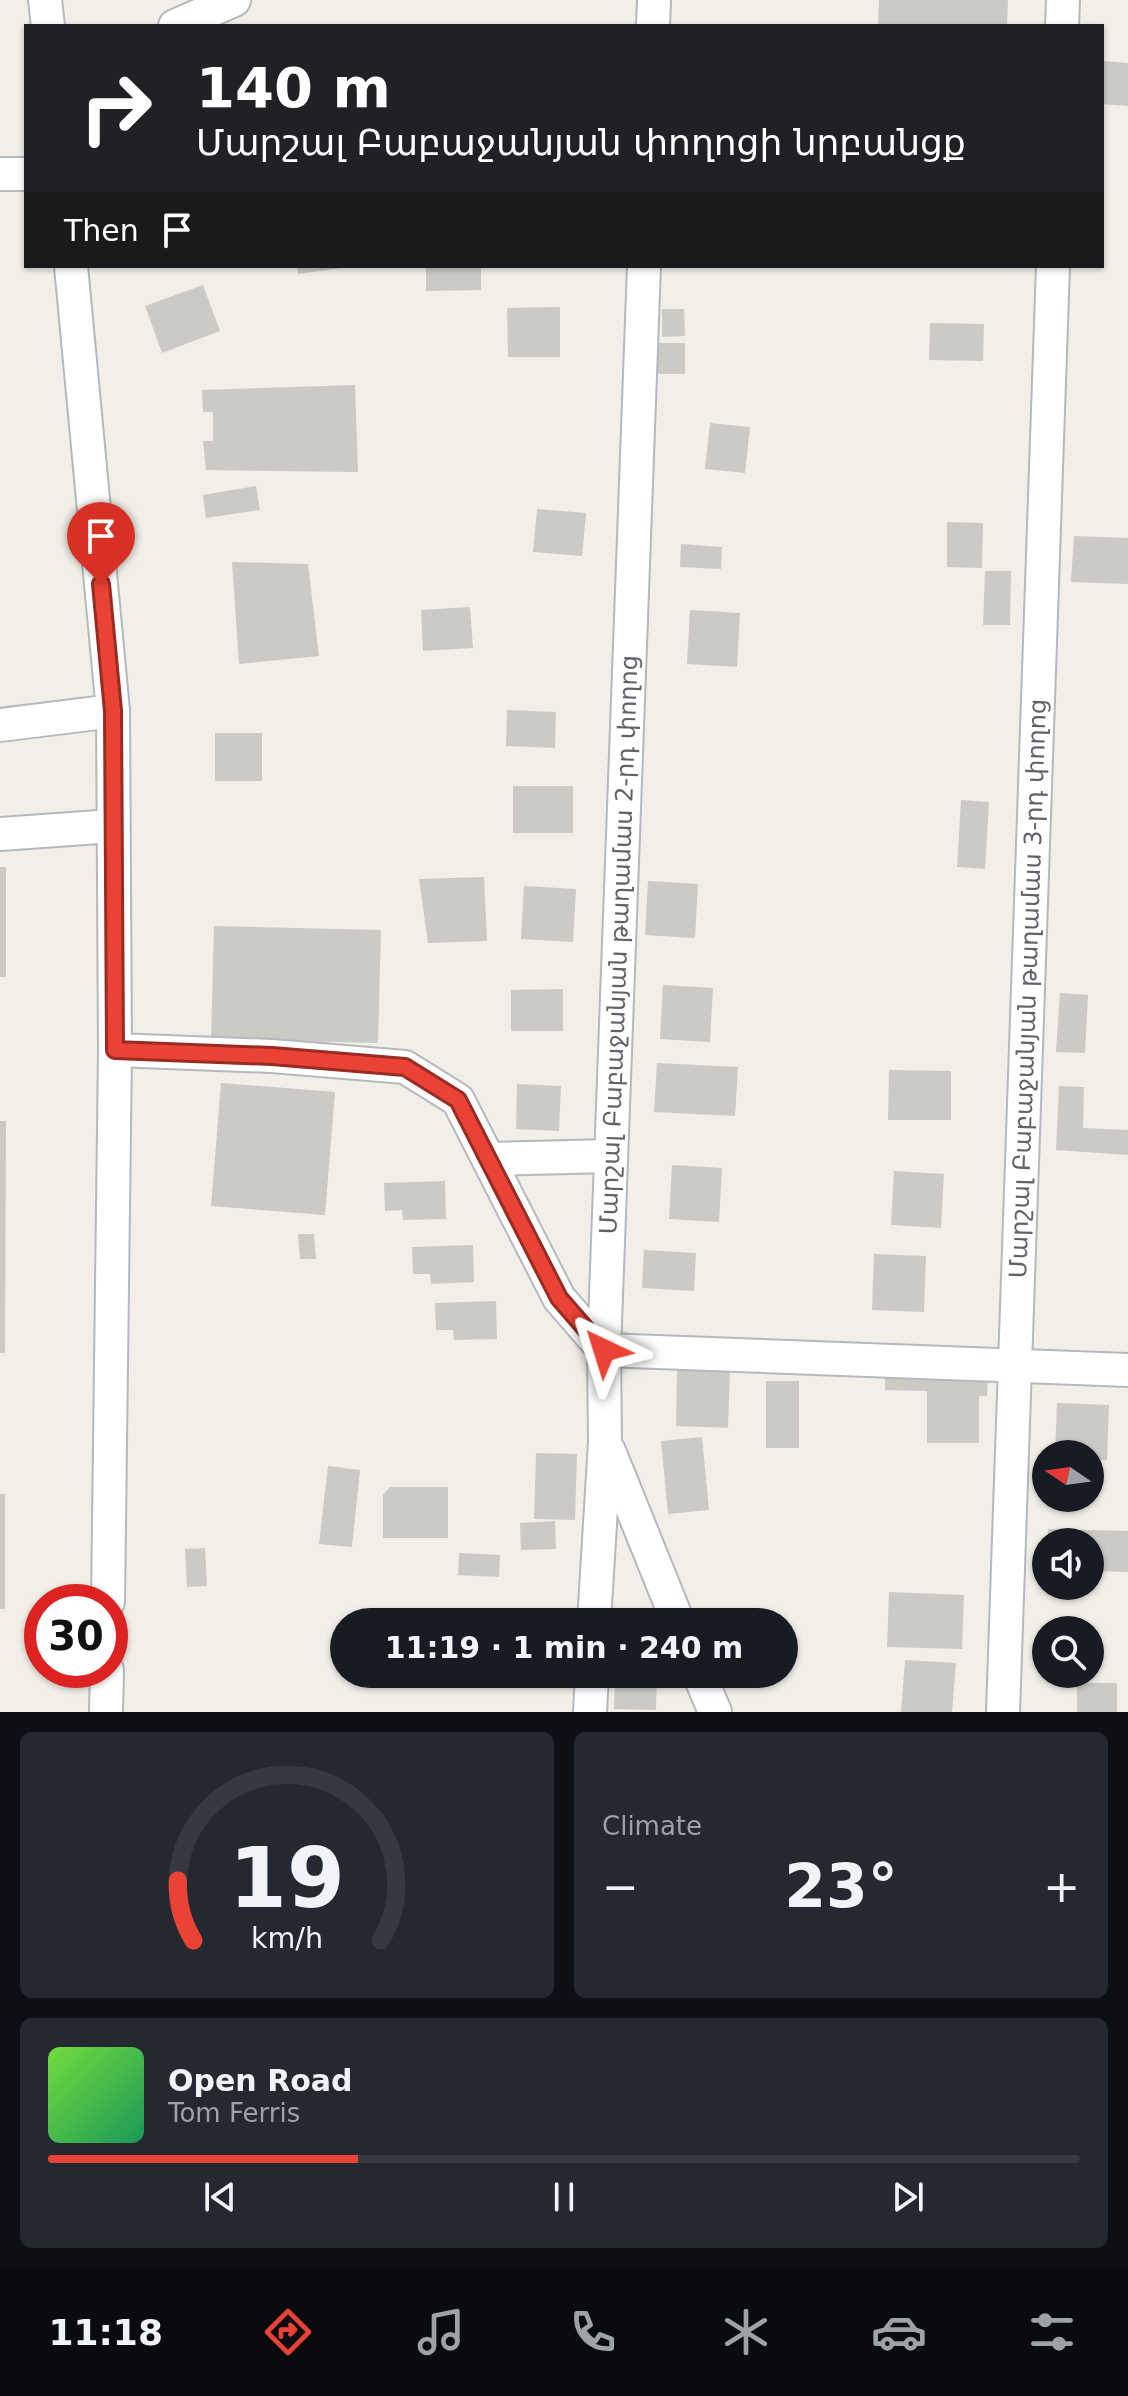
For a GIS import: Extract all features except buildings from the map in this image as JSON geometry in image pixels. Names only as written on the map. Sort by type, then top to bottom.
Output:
[{"type":"street","points":[[45,0],[48,24]]},
{"type":"street","points":[[180,24],[234,0]]},
{"type":"street","points":[[653,24],[654,0]]},
{"type":"street","points":[[1062,24],[1063,0]]},
{"type":"street","points":[[0,174],[24,174]]},
{"type":"street","points":[[71,268],[113,711],[115,1050],[108,1584]]},
{"type":"street","name":"Մարշալ Բաբաջանյան թաղամաս 2-րդ փողոց","points":[[595,1608],[605,1442],[604,1350],[644,268]]},
{"type":"street","name":"Մարշալ Բաբաջանյան թաղամաս 3-րդ փողոց","points":[[1003,1712],[1053,268]]},
{"type":"street","points":[[0,725],[113,711]]},
{"type":"street","points":[[0,834],[113,826]]},
{"type":"street","points":[[115,1050],[272,1056],[405,1067],[458,1100],[559,1298],[604,1350],[1128,1370]]},
{"type":"street","points":[[490,1159],[611,1156]]},
{"type":"street","points":[[605,1442],[672,1608]]},
{"type":"street","points":[[106,1712],[107,1688]]},
{"type":"street","points":[[590,1712],[591,1688]]},
{"type":"street","points":[[705,1688],[715,1712]]},
{"type":"route","points":[[101,584],[113,711],[115,1050],[272,1056],[405,1067],[458,1100],[559,1298],[604,1350]]}]
